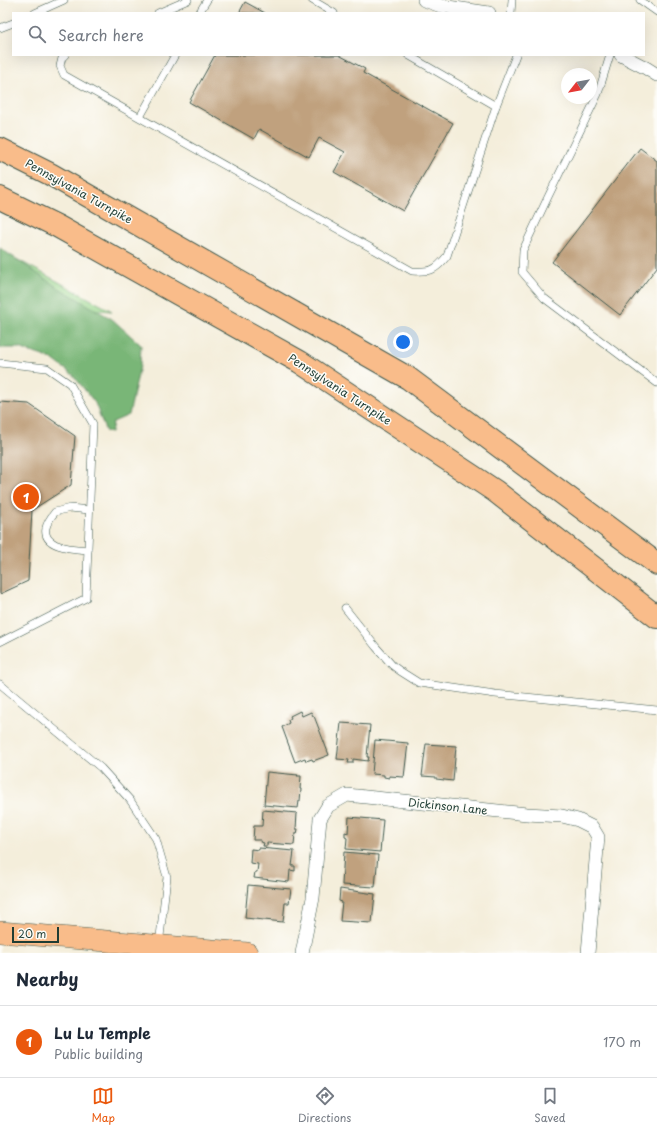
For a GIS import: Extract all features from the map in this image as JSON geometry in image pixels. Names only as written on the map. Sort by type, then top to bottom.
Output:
[{"type":"highway","name":"Pennsylvania Turnpike","points":[[0,149],[50,174],[408,378],[657,564]]},
{"type":"highway","name":"Pennsylvania Turnpike","points":[[0,198],[57,226],[300,362],[495,491],[657,617]]},
{"type":"main road","points":[[0,932],[247,953]]},
{"type":"street","points":[[424,0],[441,6],[482,12]]},
{"type":"street","points":[[623,56],[657,75]]},
{"type":"street","name":"Dickinson Lane","points":[[302,953],[313,898],[320,819],[328,806],[347,795],[527,814],[562,816],[578,820],[592,827],[598,837],[588,953]]},
{"type":"lane","points":[[37,12],[64,0]]},
{"type":"lane","points":[[160,12],[188,0]]},
{"type":"lane","points":[[200,12],[207,0]]},
{"type":"lane","points":[[312,0],[332,12]]},
{"type":"lane","points":[[511,12],[512,0]]},
{"type":"lane","points":[[640,0],[657,12]]},
{"type":"lane","points":[[0,28],[12,23]]},
{"type":"lane","points":[[64,56],[60,66],[64,75],[412,271],[426,271],[438,266],[447,256],[496,106],[516,56]]},
{"type":"lane","points":[[140,117],[174,56]]},
{"type":"lane","points":[[410,56],[496,106]]},
{"type":"lane","points":[[610,56],[598,94],[523,250],[522,272],[544,298],[657,383]]},
{"type":"lane","points":[[0,363],[47,368],[70,384],[93,424],[86,598],[0,642]]},
{"type":"lane","points":[[88,550],[69,549],[58,546],[48,538],[46,529],[48,521],[55,512],[70,508],[90,510]]},
{"type":"lane","points":[[345,608],[392,665],[419,683],[495,694],[657,710]]},
{"type":"lane","points":[[0,684],[101,768],[130,800],[156,839],[167,877],[159,945]]},
{"type":"green space","points":[[0,248],[57,287],[112,319],[141,345],[140,366],[129,415],[113,422],[111,433],[106,432],[95,403],[73,375],[52,359],[19,348],[0,348]]},
{"type":"green space","points":[[0,250],[112,311],[0,303]]},
{"type":"building","points":[[245,2],[263,12],[240,12]]},
{"type":"building","points":[[214,56],[341,56],[365,69],[363,73],[453,123],[403,211],[334,172],[345,152],[319,138],[309,157],[259,129],[254,139],[189,102]]},
{"type":"building","points":[[640,148],[657,161],[657,267],[620,315],[552,262]]},
{"type":"building","points":[[0,402],[29,404],[75,436],[71,485],[32,510],[28,581],[0,594]]},
{"type":"building","points":[[300,711],[302,716],[311,712],[314,716],[329,755],[313,761],[312,759],[306,761],[305,758],[295,762],[282,727],[289,723],[288,720],[291,718],[290,716]]},
{"type":"building","points":[[341,723],[370,725],[367,757],[369,757],[368,761],[353,759],[353,763],[348,763],[349,760],[337,759]]},
{"type":"building","points":[[375,740],[408,743],[404,777],[389,776],[389,778],[384,777],[384,775],[372,774]]},
{"type":"building","points":[[426,744],[456,746],[453,781],[436,779],[436,777],[422,776]]},
{"type":"building","points":[[267,772],[301,776],[300,801],[298,808],[264,805]]},
{"type":"building","points":[[263,810],[297,813],[296,829],[298,829],[297,834],[295,834],[294,845],[267,843],[267,846],[263,846],[264,843],[260,842],[261,840],[253,840],[254,826],[262,826]]},
{"type":"building","points":[[349,817],[383,820],[380,852],[346,849],[347,838],[345,837],[345,832],[348,833]]},
{"type":"building","points":[[259,848],[294,851],[292,866],[295,866],[295,871],[290,870],[289,882],[254,878],[255,872],[257,872],[258,864],[250,863],[251,849],[259,850]]},
{"type":"building","points":[[344,852],[378,855],[375,887],[342,885]]},
{"type":"building","points":[[248,885],[291,889],[289,903],[285,903],[283,922],[245,918]]},
{"type":"building","points":[[340,889],[375,894],[372,923],[340,921],[342,902],[339,901]]},
{"type":"place","name":"Lu Lu Temple","points":[[26,497]]}]
